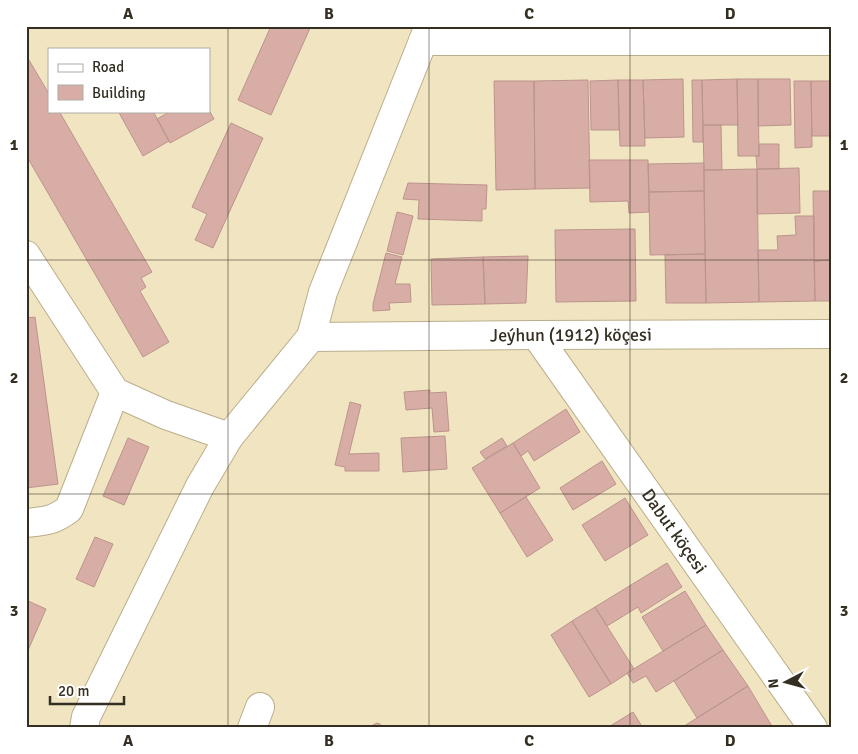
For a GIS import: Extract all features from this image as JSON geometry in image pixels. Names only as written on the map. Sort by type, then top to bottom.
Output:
[{"type":"street","points":[[84,728],[86,717],[200,486],[229,437],[310,337],[323,292],[426,34],[832,41]]},
{"type":"street","points":[[26,255],[115,392],[166,415],[229,437]]},
{"type":"street","name":"Jeýhun (1912) köçesi","points":[[310,337],[832,334]]},
{"type":"street","name":"Dabut köçesi","points":[[536,335],[813,728]]},
{"type":"street","points":[[26,523],[56,518],[69,509],[115,392]]},
{"type":"building","points":[[271,26],[311,26],[271,115],[238,100]]},
{"type":"building","points":[[26,55],[48,92],[48,112],[60,112],[152,272],[141,278],[146,287],[140,291],[169,342],[143,357],[26,155]]},
{"type":"building","points":[[683,79],[684,137],[645,138],[643,80]]},
{"type":"building","points":[[737,79],[738,125],[703,125],[702,80]]},
{"type":"building","points":[[737,79],[758,79],[759,156],[738,156]]},
{"type":"building","points":[[758,79],[790,79],[791,125],[758,126]]},
{"type":"building","points":[[588,80],[590,188],[535,189],[534,81]]},
{"type":"building","points":[[618,80],[619,130],[591,130],[590,81]]},
{"type":"building","points":[[618,80],[643,80],[645,146],[620,146]]},
{"type":"building","points":[[692,80],[702,80],[703,142],[693,142]]},
{"type":"building","points":[[494,81],[534,81],[535,189],[496,190]]},
{"type":"building","points":[[794,81],[811,81],[812,147],[795,148]]},
{"type":"building","points":[[811,81],[832,81],[832,136],[812,136]]},
{"type":"building","points":[[119,112],[154,112],[169,141],[143,156]]},
{"type":"building","points":[[169,112],[210,112],[214,119],[170,143],[157,119]]},
{"type":"building","points":[[231,123],[263,138],[213,248],[195,240],[207,214],[192,207]]},
{"type":"building","points":[[703,125],[721,125],[722,170],[704,170]]},
{"type":"building","points":[[759,144],[779,144],[779,169],[757,169],[756,156],[759,156]]},
{"type":"building","points":[[589,160],[648,160],[649,212],[629,213],[628,201],[590,202]]},
{"type":"building","points":[[704,163],[704,191],[649,192],[648,164]]},
{"type":"building","points":[[799,168],[800,213],[757,214],[757,169]]},
{"type":"building","points":[[757,169],[759,302],[706,303],[704,170]]},
{"type":"building","points":[[408,183],[487,185],[486,209],[482,209],[482,221],[418,219],[419,200],[403,199]]},
{"type":"building","points":[[704,191],[705,254],[650,255],[649,192]]},
{"type":"building","points":[[813,191],[832,191],[832,260],[814,261]]},
{"type":"building","points":[[397,212],[413,216],[403,255],[387,251]]},
{"type":"building","points":[[795,216],[814,216],[815,301],[759,302],[758,250],[778,250],[777,236],[796,235]]},
{"type":"building","points":[[635,229],[636,301],[556,302],[555,230]]},
{"type":"building","points":[[386,253],[402,257],[395,284],[410,284],[411,302],[389,303],[390,310],[373,311],[373,304]]},
{"type":"building","points":[[705,254],[706,303],[666,303],[665,255]]},
{"type":"building","points":[[528,256],[526,303],[485,304],[483,257]]},
{"type":"building","points":[[483,257],[485,304],[432,305],[431,259]]},
{"type":"building","points":[[832,260],[832,301],[815,301],[814,261]]},
{"type":"building","points":[[35,317],[58,484],[26,488],[26,318]]},
{"type":"building","points":[[430,390],[430,393],[446,392],[449,431],[434,432],[432,408],[406,410],[404,392]]},
{"type":"building","points":[[350,402],[361,405],[349,454],[379,453],[379,471],[345,471],[345,467],[335,465]]},
{"type":"building","points":[[566,409],[580,432],[534,461],[528,451],[521,456],[513,443]]},
{"type":"building","points":[[445,436],[447,469],[403,472],[401,438]]},
{"type":"building","points":[[128,438],[149,447],[124,505],[103,496]]},
{"type":"building","points":[[502,438],[507,446],[485,459],[480,452]]},
{"type":"building","points":[[513,443],[540,488],[500,513],[472,468]]},
{"type":"building","points":[[602,461],[616,484],[573,510],[560,488]]},
{"type":"building","points":[[526,497],[553,540],[527,557],[500,513]]},
{"type":"building","points":[[625,498],[648,535],[605,561],[582,525]]},
{"type":"building","points":[[95,537],[113,544],[94,587],[76,579]]},
{"type":"building","points":[[667,563],[682,587],[641,613],[638,607],[607,626],[595,607]]},
{"type":"building","points":[[685,591],[706,625],[663,651],[642,617]]},
{"type":"building","points":[[26,600],[46,609],[26,655]]},
{"type":"building","points":[[595,607],[634,669],[611,684],[572,621]]},
{"type":"building","points":[[572,621],[611,684],[589,697],[551,635]]},
{"type":"building","points":[[706,625],[723,650],[656,692],[646,676],[633,683],[627,673]]},
{"type":"building","points":[[723,650],[748,686],[697,718],[674,681]]},
{"type":"building","points":[[748,686],[773,728],[681,728],[697,718]]},
{"type":"building","points":[[633,712],[643,728],[607,728]]},
{"type":"building","points":[[377,723],[382,728],[371,728],[373,725]]}]
